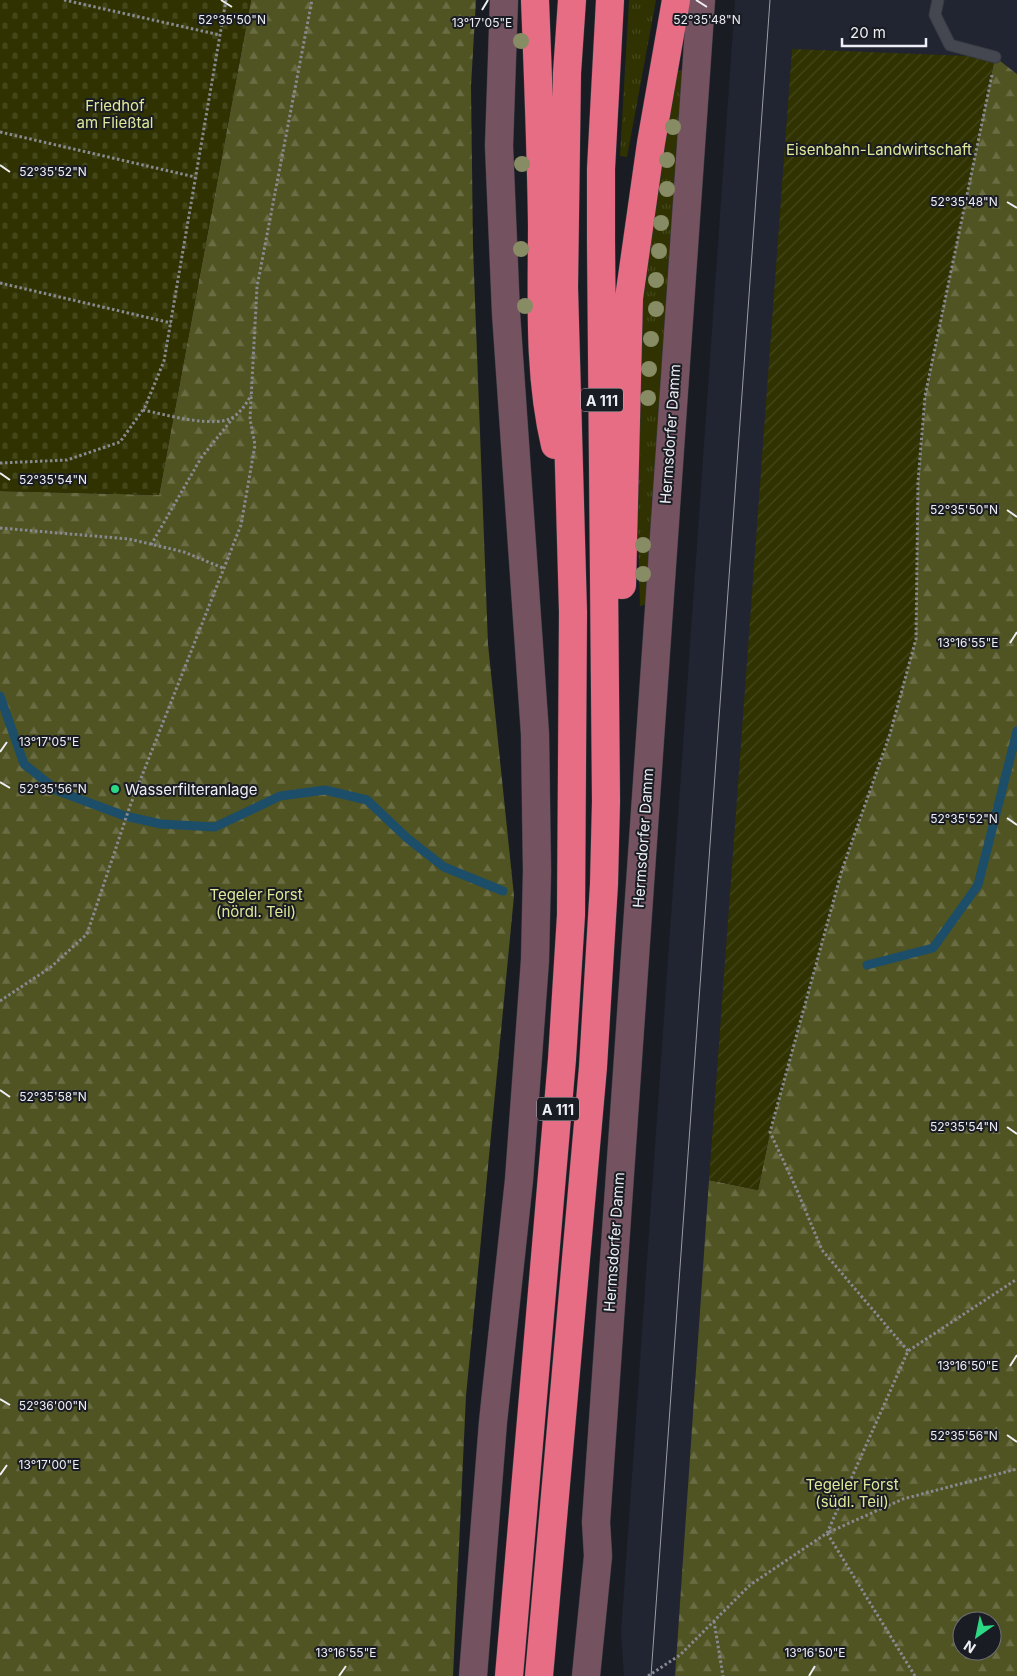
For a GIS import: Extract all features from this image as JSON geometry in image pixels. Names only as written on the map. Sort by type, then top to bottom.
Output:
[{"type":"highway","points":[[535,0],[541,175],[542,365],[549,419],[570,506]]},
{"type":"highway","name":"A 111","points":[[509,1676],[562,1059],[571,915],[573,612],[564,287],[567,73],[572,0]]},
{"type":"highway","name":"A 111","points":[[540,1676],[593,1067],[604,884],[606,801],[600,242],[601,169],[610,0]]},
{"type":"highway","points":[[606,801],[620,665],[629,298],[651,143],[676,0]]},
{"type":"main road","points":[[473,1676],[493,1422],[519,1180],[535,960],[537,871],[535,734],[506,313],[499,146],[504,0]]},
{"type":"main road","name":"Hermsdorfer Damm","points":[[586,1676],[598,1556],[596,1522],[613,1251],[701,0]]},
{"type":"lane","points":[[938,0],[935,15],[950,45],[995,57]]},
{"type":"path","points":[[64,0],[220,35]]},
{"type":"path","points":[[0,463],[14,464],[67,460],[120,442],[143,410],[164,361],[226,0]]},
{"type":"path","points":[[0,1001],[51,967],[87,934],[130,806],[240,526],[255,445],[250,419],[257,287],[312,0]]},
{"type":"path","points":[[908,1351],[822,1250],[770,1132],[842,870],[890,734],[916,639],[918,482],[925,396],[995,57]]},
{"type":"path","points":[[0,132],[195,177]]},
{"type":"path","points":[[0,283],[171,323]]},
{"type":"path","points":[[151,544],[201,458],[243,408],[252,394]]},
{"type":"path","points":[[143,410],[211,422],[233,418]]},
{"type":"path","points":[[0,528],[129,540],[184,552],[223,568]]},
{"type":"path","points":[[827,1533],[908,1351],[1017,1279]]},
{"type":"path","points":[[648,1676],[680,1655],[750,1585],[827,1533],[904,1499],[1017,1469]]},
{"type":"path","points":[[827,1533],[916,1676]]},
{"type":"path","points":[[714,1621],[723,1676]]},
{"type":"shaded area","points":[[735,0],[1017,0],[1017,74],[995,57],[792,50],[675,1676],[624,1676],[621,1633]]},
{"type":"green space","name":"Friedhof am Fließtal","points":[[0,0],[251,0],[159,495],[0,491]]},
{"type":"green space","name":"Tegeler Forst (nördl. Teil)","points":[[251,0],[476,0],[471,86],[473,247],[488,644],[514,896],[466,1396],[453,1676],[0,1676],[0,491],[159,495]]},
{"type":"green space","points":[[629,0],[656,0],[627,157],[620,156]]},
{"type":"green space","name":"Eisenbahn-Landwirtschaft","points":[[792,49],[995,57],[925,396],[918,482],[916,639],[890,734],[842,870],[770,1132],[758,1190],[709,1180]]},
{"type":"green space","name":"Tegeler Forst (südl. Teil)","points":[[995,57],[1017,74],[1017,1676],[675,1676],[709,1180],[758,1190],[770,1132],[842,870],[890,734],[918,482],[925,396]]},
{"type":"green space","points":[[684,70],[646,604],[640,606],[637,396],[641,311],[651,220],[676,71]]},
{"type":"waterway","points":[[0,696],[24,764],[58,791],[125,816],[161,824],[215,827],[280,796],[325,790],[367,800],[407,838],[444,867],[503,891]]},
{"type":"waterway","points":[[867,965],[933,948],[978,885],[1017,731]]},
{"type":"tram line","points":[[651,1676],[770,0]]},
{"type":"place","name":"Wasserfilteranlage","points":[[115,789]]}]
